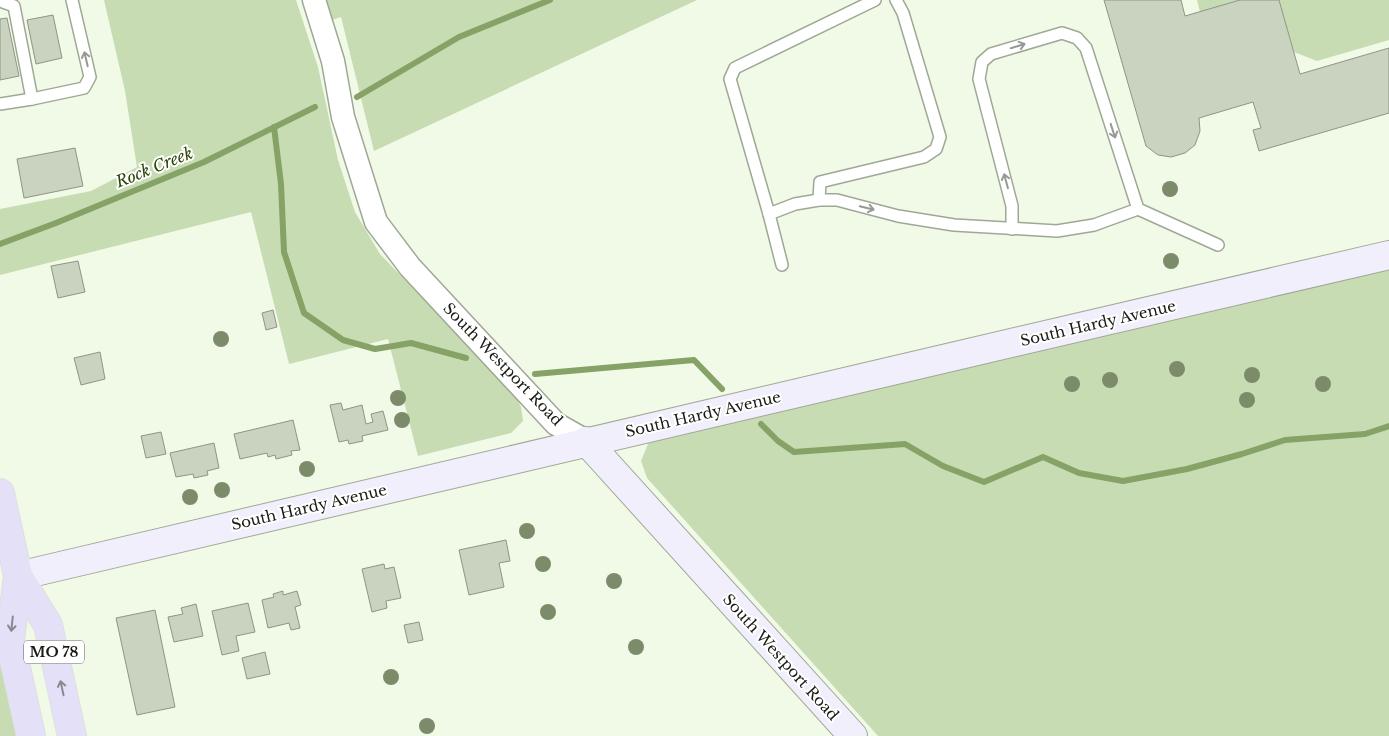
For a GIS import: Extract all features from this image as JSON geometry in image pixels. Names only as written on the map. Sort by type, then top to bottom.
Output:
[{"type":"main road","name":"MO 78","points":[[0,493],[18,576],[48,625],[72,736]]},
{"type":"main road","name":"MO 78","points":[[18,576],[10,640],[31,736]]},
{"type":"street","name":"South Westport Road","points":[[314,0],[333,61],[343,117],[376,222],[410,267],[556,424],[586,441],[853,736]]},
{"type":"street","name":"South Hardy Avenue","points":[[18,576],[586,441],[1389,255]]},
{"type":"lane","points":[[0,104],[84,88],[90,77],[72,0]]},
{"type":"lane","points":[[782,265],[730,79],[735,68],[875,0]]},
{"type":"lane","points":[[819,200],[820,182],[924,157],[936,149],[940,137],[903,13],[896,0]]},
{"type":"lane","points":[[0,1],[16,3],[32,99]]},
{"type":"lane","points":[[1012,229],[1012,206],[979,79],[982,62],[991,54],[1062,33],[1077,38],[1086,48],[1138,210]]},
{"type":"lane","points":[[769,214],[795,204],[819,200],[837,200],[898,216],[954,225],[1057,231],[1094,226],[1138,210],[1218,245]]},
{"type":"green space","points":[[104,0],[296,0],[318,67],[338,160],[355,212],[380,254],[513,391],[521,407],[523,421],[511,433],[418,456],[388,339],[289,364],[251,212],[0,275],[0,209],[91,191],[137,167],[125,91]]},
{"type":"green space","points":[[314,0],[697,0],[374,151],[341,17],[321,24]]},
{"type":"green space","points":[[1197,0],[1240,0],[1200,12]]},
{"type":"green space","points":[[1279,0],[1389,0],[1389,40],[1317,61],[1294,52]]},
{"type":"green space","points":[[1389,266],[1389,736],[878,736],[647,478],[641,461],[650,439]]},
{"type":"green space","points":[[0,637],[21,736],[0,736]]},
{"type":"building","points":[[1104,0],[1181,0],[1185,16],[1240,0],[1279,0],[1300,74],[1389,48],[1389,113],[1259,151],[1253,130],[1261,128],[1253,102],[1199,118],[1200,131],[1195,145],[1185,153],[1171,157],[1158,155],[1146,146]]},
{"type":"building","points":[[53,15],[62,58],[36,64],[27,20]]},
{"type":"building","points":[[7,18],[19,76],[0,80],[0,19]]},
{"type":"building","points":[[75,148],[83,186],[24,198],[17,159]]},
{"type":"building","points":[[78,261],[85,292],[58,298],[51,266]]},
{"type":"building","points":[[273,310],[277,327],[266,330],[262,313]]},
{"type":"building","points":[[100,352],[105,379],[81,385],[74,358]]},
{"type":"building","points":[[341,403],[343,410],[362,405],[366,424],[373,422],[371,414],[383,411],[388,430],[362,436],[363,441],[349,444],[348,440],[339,442],[330,405]]},
{"type":"building","points":[[293,420],[300,450],[291,451],[292,455],[276,459],[275,455],[268,457],[267,453],[240,459],[234,434]]},
{"type":"building","points":[[161,432],[166,454],[146,458],[141,436]]},
{"type":"building","points":[[214,443],[219,468],[207,471],[208,475],[194,478],[193,474],[176,477],[170,453]]},
{"type":"building","points":[[506,540],[510,561],[499,563],[504,587],[469,595],[459,550]]},
{"type":"building","points":[[384,564],[385,569],[394,567],[401,598],[386,601],[387,608],[372,612],[362,569]]},
{"type":"building","points":[[283,591],[283,595],[297,591],[301,605],[295,607],[300,628],[291,630],[289,623],[268,628],[262,600],[274,597],[273,594]]},
{"type":"building","points":[[248,603],[255,632],[236,636],[239,651],[222,655],[212,611]]},
{"type":"building","points":[[196,604],[203,636],[174,642],[168,617],[183,614],[181,608]]},
{"type":"building","points":[[155,610],[175,707],[137,715],[116,618]]},
{"type":"building","points":[[419,622],[423,640],[408,643],[404,625]]},
{"type":"building","points":[[265,652],[270,674],[247,679],[242,658]]},
{"type":"waterway","name":"Rock Creek","points":[[357,97],[459,37],[550,0]]},
{"type":"waterway","name":"Rock Creek","points":[[0,244],[204,162],[315,107]]},
{"type":"waterway","points":[[274,127],[281,184],[284,252],[304,313],[343,340],[375,349],[411,343],[466,358]]},
{"type":"waterway","points":[[535,374],[694,360],[722,389]]},
{"type":"waterway","points":[[761,424],[778,441],[794,452],[905,444],[943,466],[984,482],[1043,457],[1079,473],[1123,481],[1187,469],[1285,440],[1365,434],[1389,426]]}]
